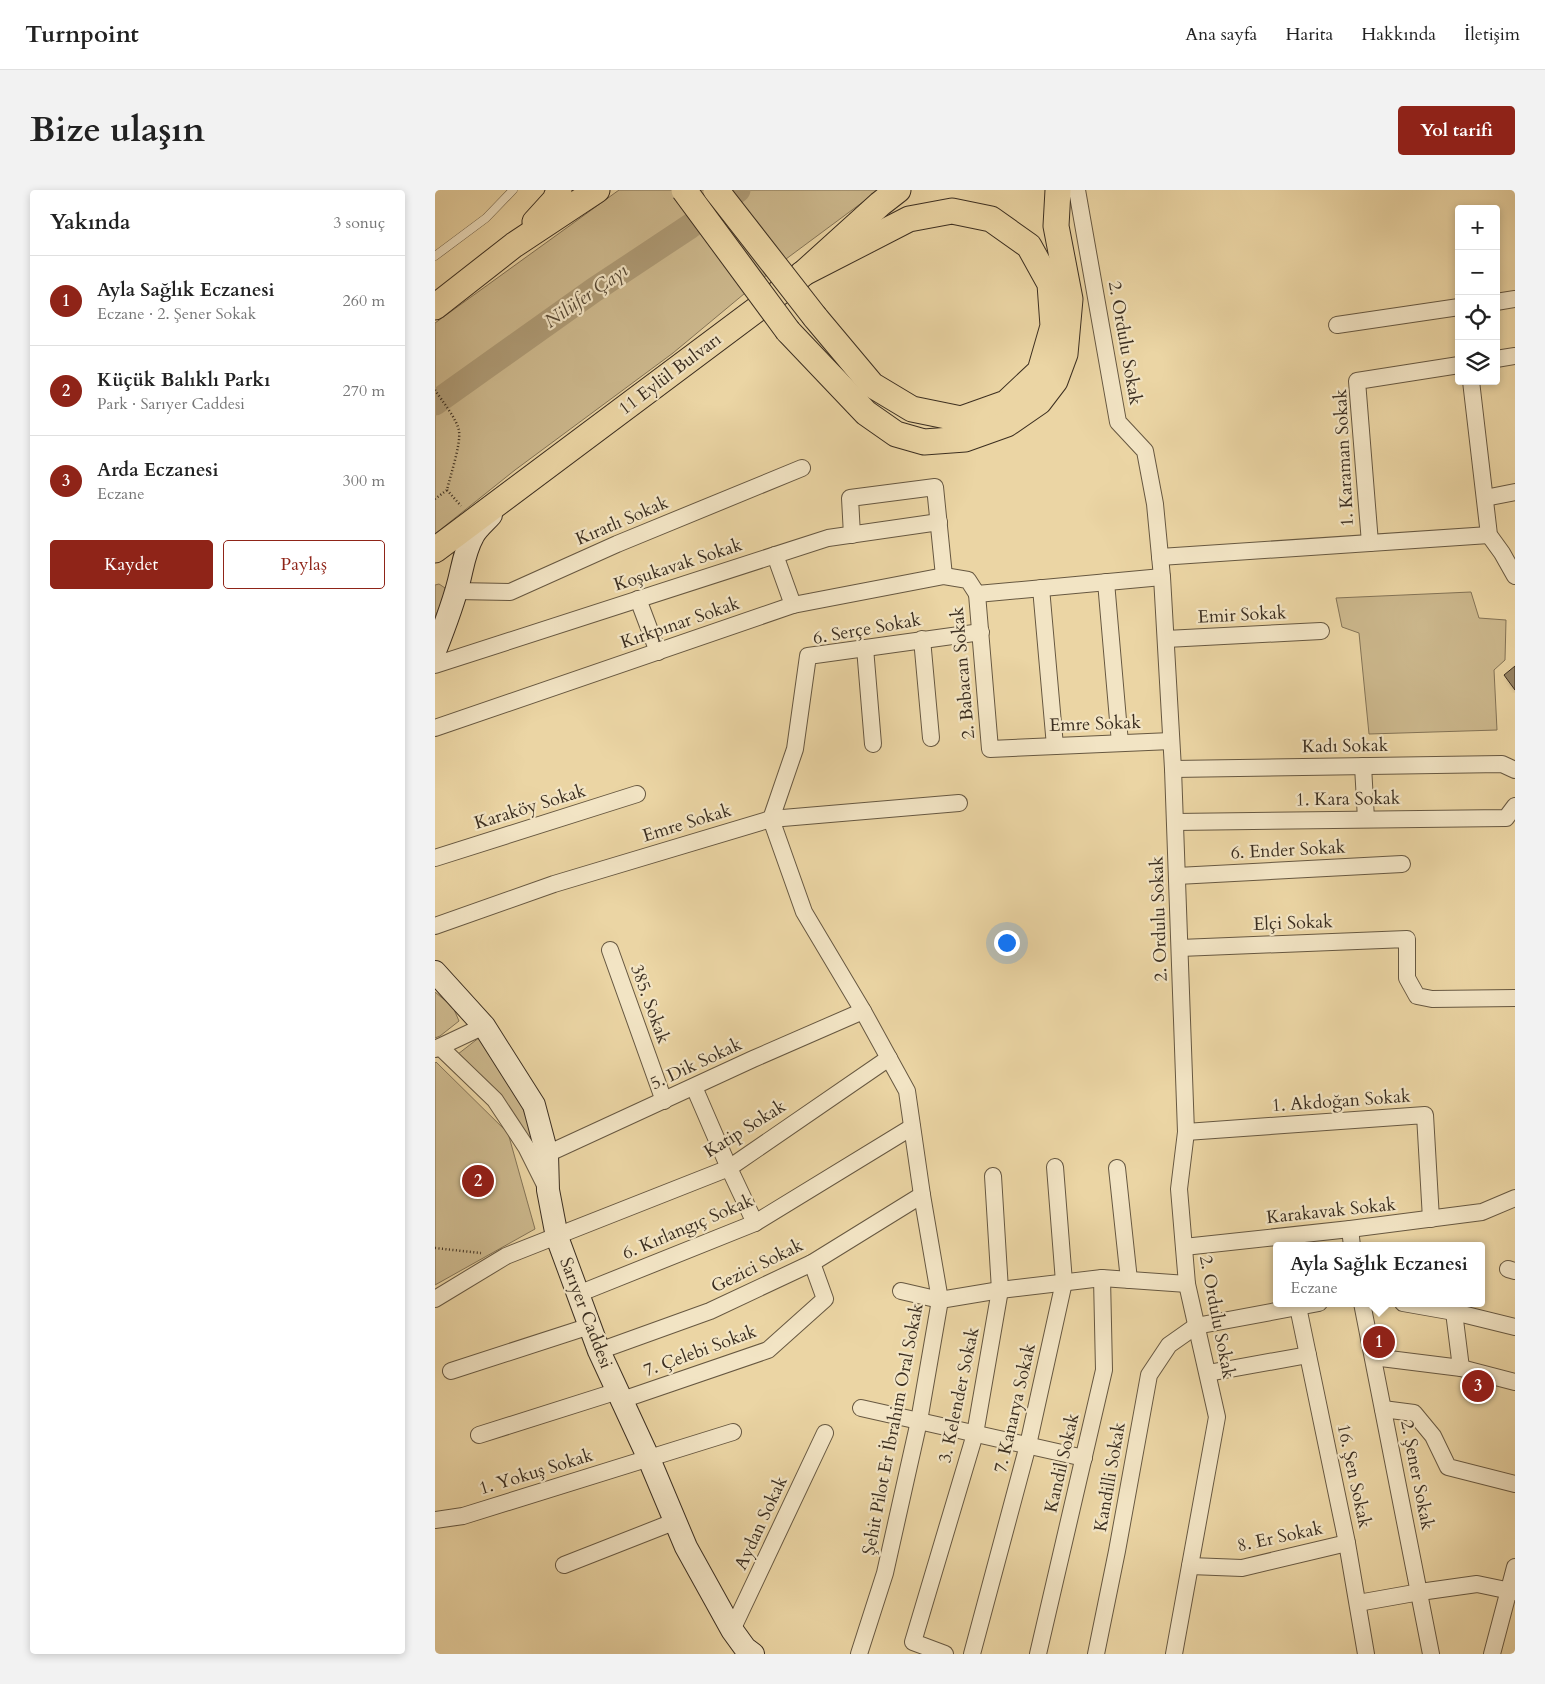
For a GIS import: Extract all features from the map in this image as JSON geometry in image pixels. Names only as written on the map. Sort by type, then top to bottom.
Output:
[{"type":"main road","points":[[514,245],[555,200],[559,190]]},
{"type":"main road","points":[[435,307],[514,245],[597,190]]},
{"type":"main road","points":[[684,190],[788,331],[866,413],[895,434],[925,442],[965,438],[1007,424],[1039,402],[1055,381],[1065,354],[1070,299],[1056,226],[1058,190]]},
{"type":"main road","points":[[716,190],[815,317],[871,385],[912,409],[961,419],[1006,403],[1040,371],[1053,326],[1049,284],[1029,246],[991,220],[952,211],[909,219],[802,274]]},
{"type":"main road","name":"11 Eylül Bulvarı","points":[[435,550],[802,274],[880,204],[899,190]]},
{"type":"street","name":"2. Ordulu Sokak","points":[[1077,190],[1118,422],[1145,451],[1155,504],[1162,577],[1173,769],[1186,1132],[1179,1190],[1187,1284],[1217,1417],[1174,1654]]},
{"type":"street","points":[[1500,301],[1515,299]]},
{"type":"street","points":[[1337,324],[1455,308]]},
{"type":"street","points":[[1500,358],[1515,356]]},
{"type":"street","name":"1. Karaman Sokak","points":[[1370,543],[1357,381],[1455,366]]},
{"type":"street","points":[[1471,385],[1489,535],[1515,576]]},
{"type":"street","name":"Kıratlı Sokak","points":[[445,594],[510,592],[617,544],[802,468]]},
{"type":"street","points":[[852,535],[850,498],[935,487],[944,576]]},
{"type":"street","points":[[435,651],[446,624],[447,608],[444,602],[445,594],[463,561],[474,534],[514,491]]},
{"type":"street","points":[[1485,498],[1515,492]]},
{"type":"street","name":"Koşukavak Sokak","points":[[435,665],[828,538],[939,522]]},
{"type":"street","name":"1. Karaman Sokak","points":[[1160,557],[1489,535]]},
{"type":"street","points":[[775,555],[793,605]]},
{"type":"street","name":"Kırkpınar Sokak","points":[[435,728],[793,605],[944,576],[967,580],[977,594]]},
{"type":"street","points":[[977,594],[1162,577]]},
{"type":"street","points":[[1106,582],[1120,743]]},
{"type":"street","points":[[1041,588],[1055,746]]},
{"type":"street","name":"2. Babacan Sokak","points":[[977,594],[990,749]]},
{"type":"street","points":[[638,599],[658,652]]},
{"type":"street","name":"Emir Sokak","points":[[1166,639],[1321,631]]},
{"type":"street","name":"6. Serçe Sokak","points":[[771,818],[795,749],[808,656],[981,632]]},
{"type":"street","points":[[922,639],[931,738]]},
{"type":"street","points":[[865,648],[873,744]]},
{"type":"street","name":"Emre Sokak","points":[[990,749],[1171,741]]},
{"type":"street","name":"Kadı Sokak","points":[[1173,769],[1502,764],[1515,770]]},
{"type":"street","points":[[1363,766],[1366,819]]},
{"type":"street","name":"Karaköy Sokak","points":[[435,858],[637,794]]},
{"type":"street","name":"Emre Sokak","points":[[435,926],[554,884],[771,818],[959,803]]},
{"type":"street","name":"1. Kara Sokak","points":[[1175,822],[1506,818],[1515,806]]},
{"type":"street","points":[[771,818],[804,912],[863,1012]]},
{"type":"street","name":"6. Ender Sokak","points":[[1177,876],[1402,864]]},
{"type":"street","name":"Elçi Sokak","points":[[1180,948],[1407,939],[1407,978],[1417,996],[1432,999],[1515,998]]},
{"type":"street","name":"385. Sokak","points":[[609,950],[664,1100]]},
{"type":"street","name":"Sarıyer Caddesi","points":[[435,972],[484,1026],[534,1105],[547,1154],[548,1190],[557,1237],[599,1351],[649,1458],[686,1547],[732,1630],[745,1648],[753,1654]]},
{"type":"street","name":"Şehit Pilot Er İbrahim Oral Sokak","points":[[859,1654],[885,1573],[919,1421],[940,1300],[907,1091],[863,1012]]},
{"type":"street","name":"5. Dik Sokak","points":[[547,1154],[694,1086],[863,1012]]},
{"type":"street","points":[[484,1026],[437,1048],[495,1100],[526,1146],[548,1190]]},
{"type":"street","name":"Katip Sokak","points":[[435,1299],[507,1256],[729,1168],[889,1058]]},
{"type":"street","points":[[694,1086],[755,1223]]},
{"type":"street","name":"1. Akdoğan Sokak","points":[[1186,1132],[1425,1115],[1431,1219]]},
{"type":"street","name":"6. Kırlangıç Sokak","points":[[578,1294],[755,1223],[912,1127]]},
{"type":"street","name":"7. Kanarya Sokak","points":[[972,1654],[1028,1445],[1064,1282],[1055,1167]]},
{"type":"street","points":[[1117,1168],[1129,1280]]},
{"type":"street","name":"3. Kelender Sokak","points":[[945,1654],[913,1642],[975,1434],[1000,1290],[993,1176]]},
{"type":"street","name":"Gezici Sokak","points":[[599,1351],[710,1312],[812,1263],[922,1195]]},
{"type":"street","name":"Karakavak Sokak","points":[[1184,1247],[1482,1212],[1515,1198]]},
{"type":"street","points":[[1350,1229],[1352,1242]]},
{"type":"street","name":"7. Çelebi Sokak","points":[[620,1395],[768,1350],[825,1299],[812,1263]]},
{"type":"street","points":[[901,1291],[940,1300],[1000,1290],[1103,1278],[1187,1284]]},
{"type":"street","name":"Kandil Sokak","points":[[1037,1654],[1085,1458],[1104,1370],[1103,1278]]},
{"type":"street","points":[[1196,1326],[1298,1307]]},
{"type":"street","name":"16. Şen Sokak","points":[[1298,1307],[1347,1544],[1366,1654]]},
{"type":"street","name":"2. Şener Sokak","points":[[1363,1307],[1431,1654]]},
{"type":"street","points":[[1426,1307],[1515,1327]]},
{"type":"street","points":[[1454,1312],[1461,1368]]},
{"type":"street","points":[[451,1371],[590,1326]]},
{"type":"street","name":"Kandilli Sokak","points":[[1096,1654],[1149,1375],[1169,1345],[1196,1326]]},
{"type":"street","points":[[1208,1373],[1308,1355]]},
{"type":"street","points":[[1373,1357],[1461,1368],[1515,1382]]},
{"type":"street","points":[[479,1434],[620,1395]]},
{"type":"street","points":[[861,1408],[1085,1458]]},
{"type":"street","points":[[1383,1409],[1414,1413],[1433,1436],[1448,1467],[1515,1484]]},
{"type":"street","name":"1. Yokuş Sokak","points":[[435,1520],[463,1516],[733,1432]]},
{"type":"street","name":"Aydan Sokak","points":[[732,1630],[825,1433]]},
{"type":"street","points":[[564,1565],[676,1521]]},
{"type":"street","name":"8. Er Sokak","points":[[1190,1566],[1242,1568],[1347,1544]]},
{"type":"street","points":[[1492,1654],[1512,1591],[1515,1567]]},
{"type":"street","points":[[1357,1603],[1477,1584],[1512,1591]]},
{"type":"lane","points":[[435,256],[486,218],[513,190]]},
{"type":"path","points":[[435,390],[459,432],[447,490],[435,499]]},
{"type":"path","points":[[447,490],[463,508]]},
{"type":"path","points":[[435,1248],[507,1256]]},
{"type":"shaded area","points":[[619,190],[879,190],[786,259],[673,353],[515,470],[435,534],[435,323]]},
{"type":"shaded area","points":[[439,584],[445,588],[445,595],[435,617],[435,585]]},
{"type":"shaded area","points":[[1471,592],[1479,618],[1506,620],[1505,660],[1494,670],[1497,730],[1369,734],[1359,633],[1342,627],[1336,598]]},
{"type":"shaded area","points":[[435,992],[453,1007],[459,1021],[435,1038]]},
{"type":"shaded area","points":[[480,1037],[519,1098],[537,1146],[534,1149],[458,1054]]},
{"type":"shaded area","points":[[435,1063],[508,1133],[535,1229],[435,1285]]},
{"type":"building","points":[[1515,666],[1515,690],[1504,675]]},
{"type":"waterway","name":"Nilüfer Çayı","points":[[435,403],[594,290],[689,227],[738,190]]},
{"type":"place","name":"Küçük Balıklı Parkı","points":[[478,1181]]},
{"type":"place","name":"Ayla Sağlık Eczanesi","points":[[1379,1342]]},
{"type":"place","name":"Arda Eczanesi","points":[[1478,1386]]}]
